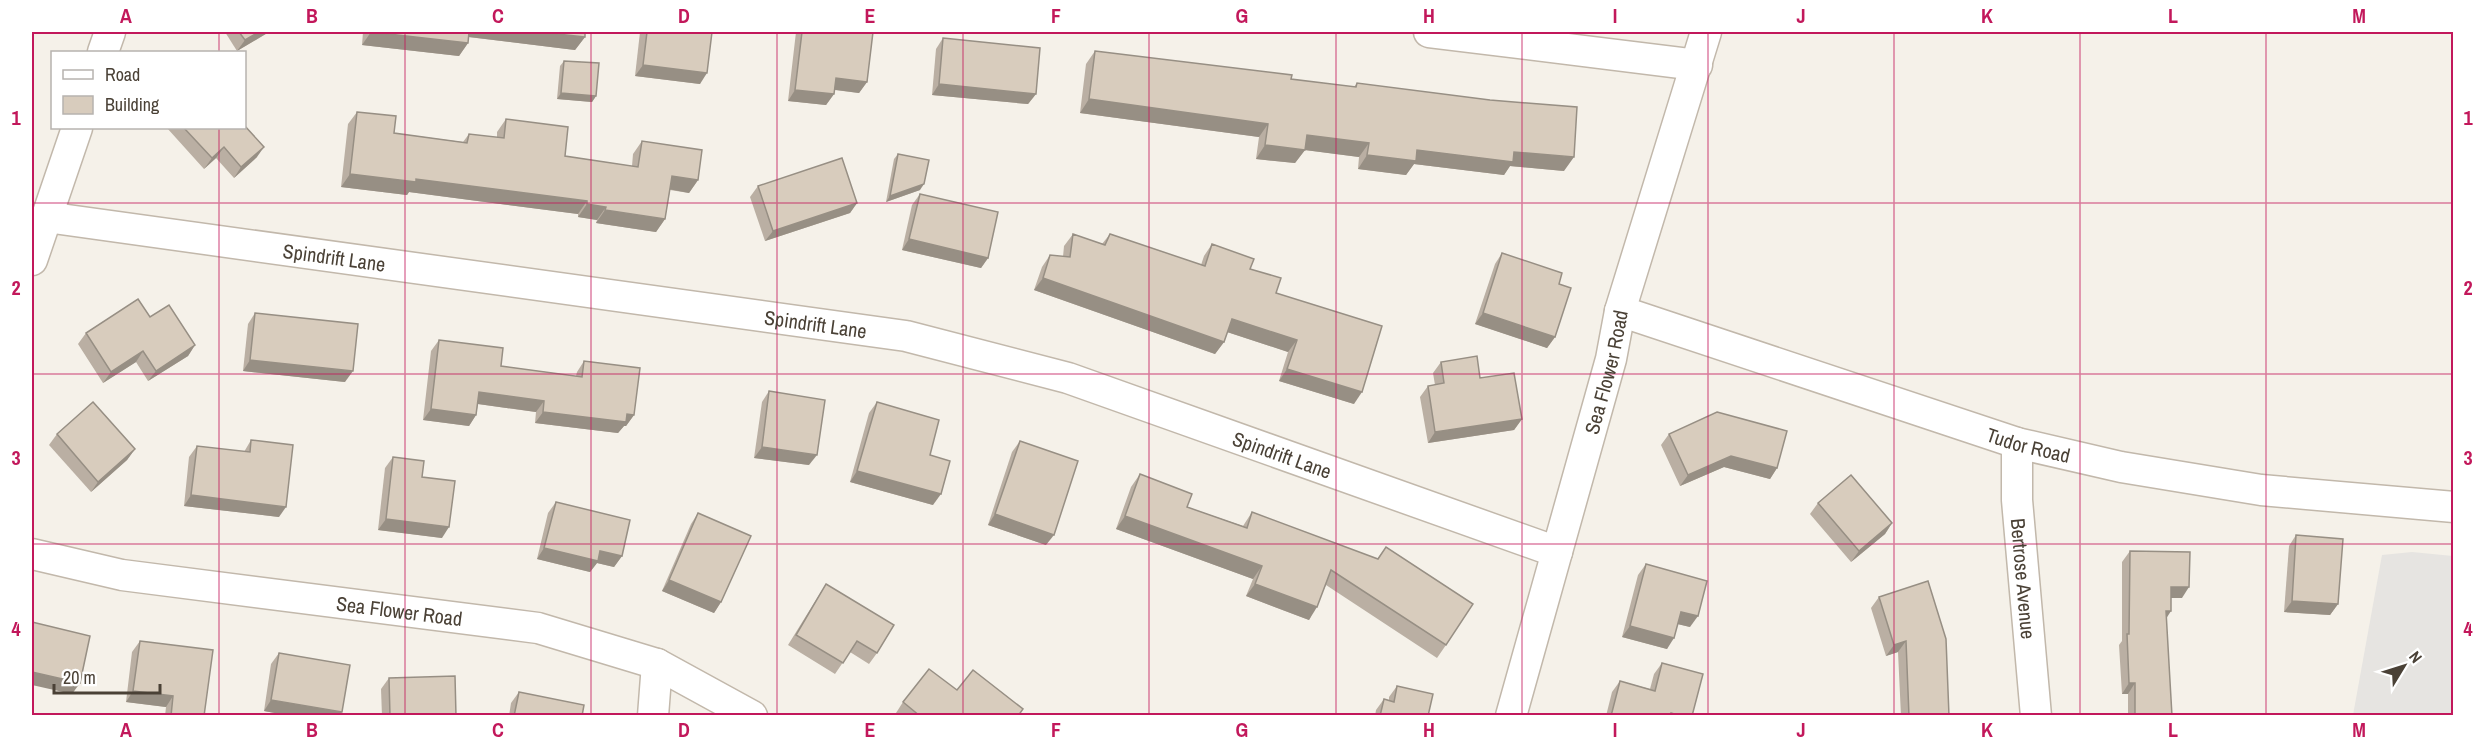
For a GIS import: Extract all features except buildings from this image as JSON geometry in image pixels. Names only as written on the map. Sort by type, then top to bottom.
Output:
[{"type":"street","points":[[102,51],[110,32]]},
{"type":"street","points":[[1429,32],[1697,65]]},
{"type":"street","name":"Sea Flower Road","points":[[1511,716],[1611,359],[1620,311],[1706,32]]},
{"type":"street","points":[[32,260],[76,129]]},
{"type":"street","name":"Spindrift Lane","points":[[46,217],[906,336],[1068,378],[1557,552]]},
{"type":"street","name":"Tudor Road","points":[[1620,311],[2017,443],[2121,467],[2261,490],[2454,507]]},
{"type":"street","name":"Bertrose Avenue","points":[[2017,443],[2017,501],[2036,716]]},
{"type":"street","name":"Sea Flower Road","points":[[32,554],[122,575],[538,628],[657,664],[752,716]]},
{"type":"street","points":[[653,716],[657,664]]},
{"type":"shaded area","points":[[2412,552],[2453,556],[2453,715],[2353,715],[2382,555]]}]
